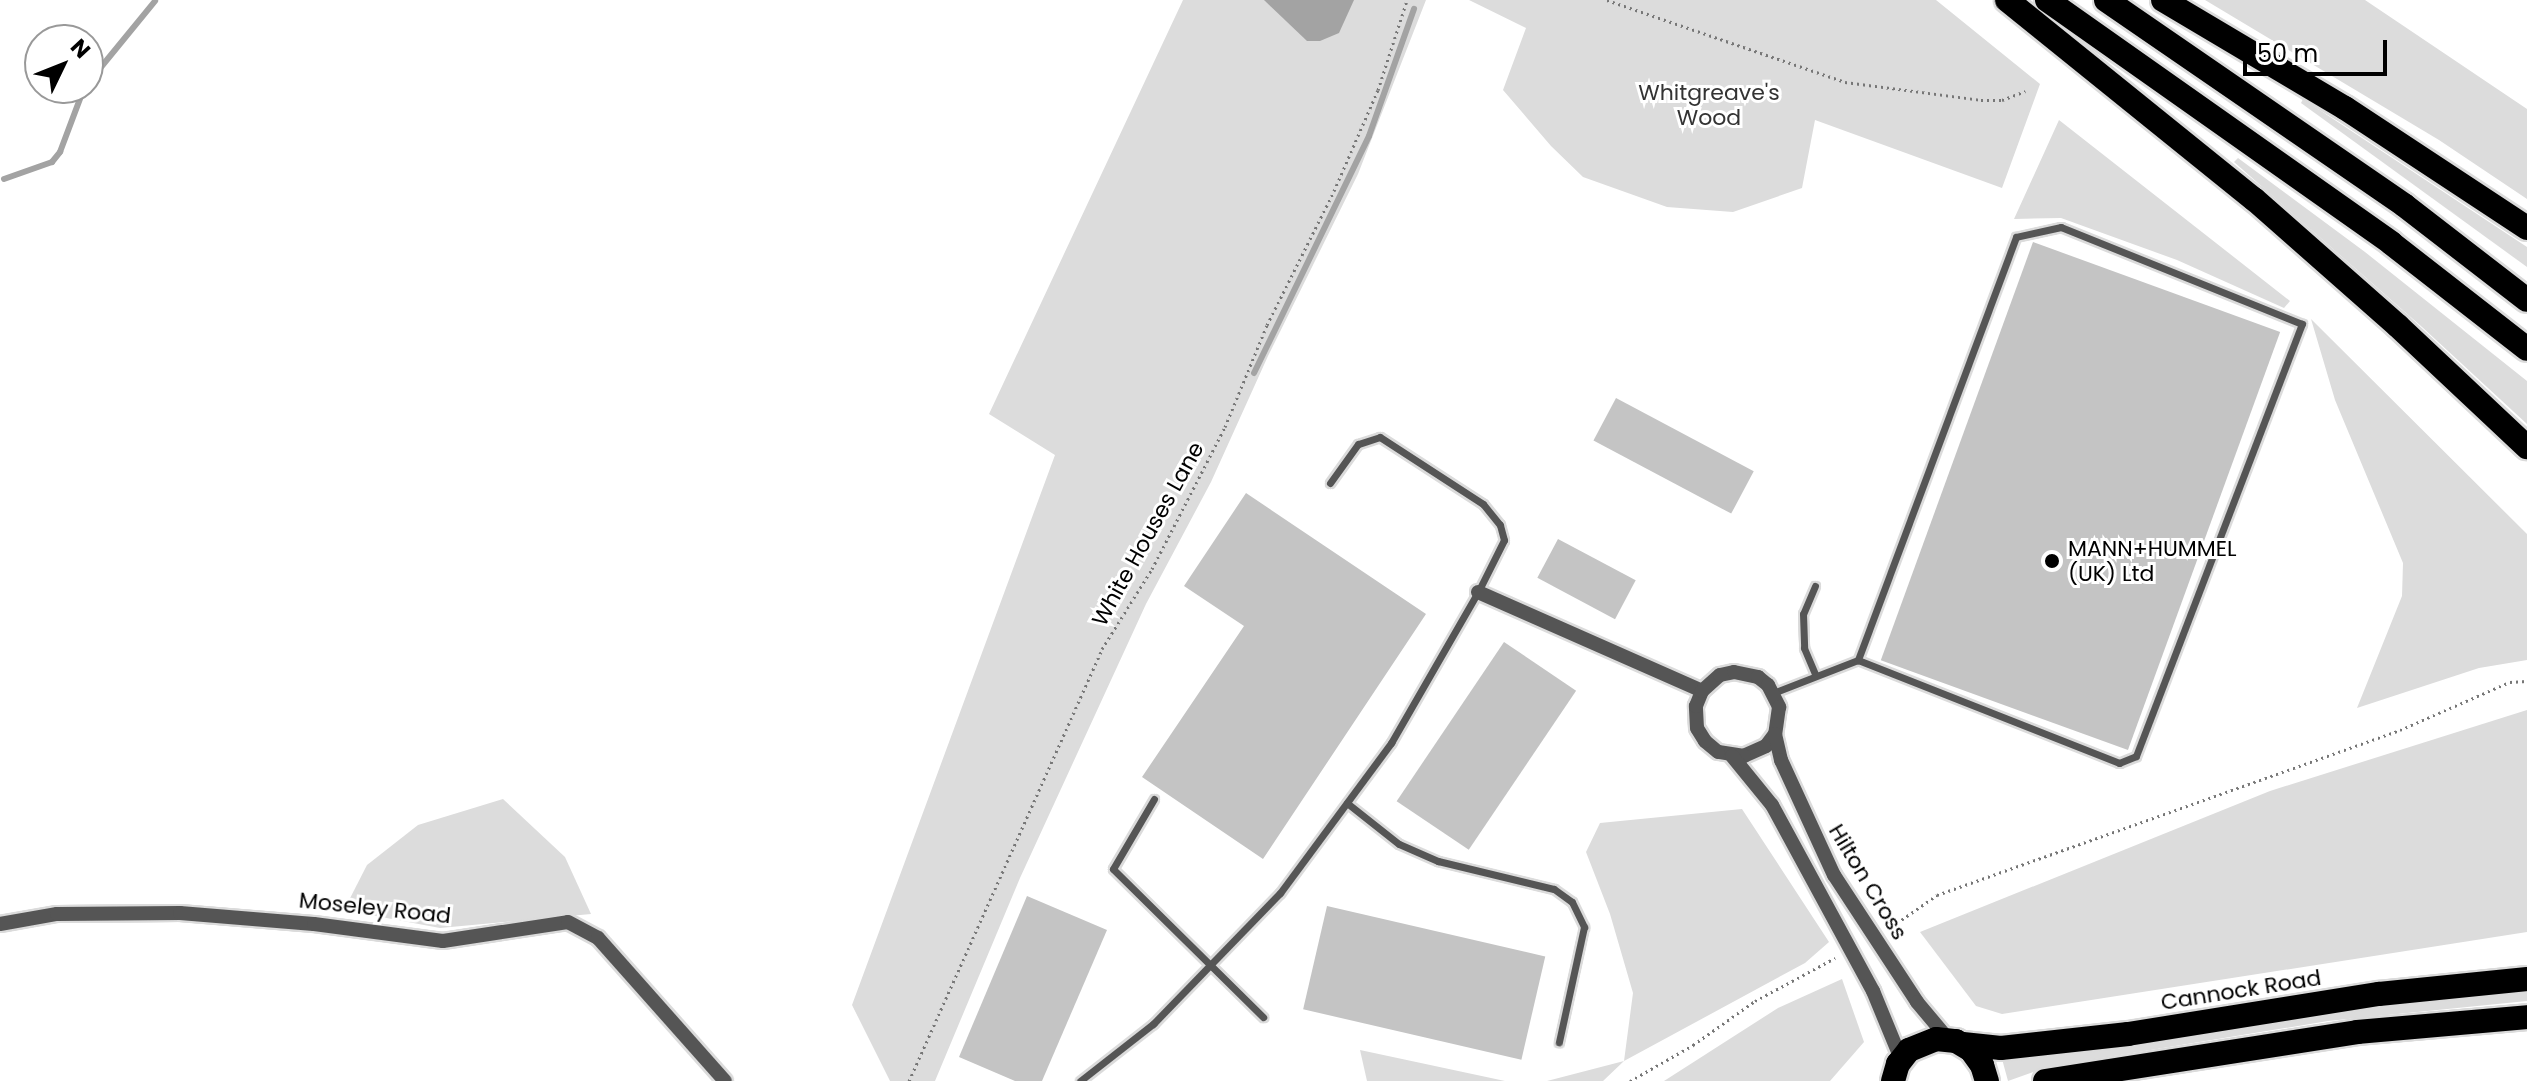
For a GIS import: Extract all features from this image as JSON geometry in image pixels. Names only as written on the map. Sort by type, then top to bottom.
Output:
[{"type":"highway","points":[[2007,0],[2254,199],[2398,326],[2527,447]]},
{"type":"highway","points":[[2047,0],[2391,243],[2527,349]]},
{"type":"highway","points":[[2106,0],[2404,205],[2527,300]]},
{"type":"highway","points":[[2163,0],[2345,108],[2527,228]]},
{"type":"highway","name":"Cannock Road","points":[[1956,1042],[2001,1048],[2128,1034],[2379,994],[2527,979]]},
{"type":"highway","points":[[2045,1081],[2357,1032],[2527,1017]]},
{"type":"highway","points":[[1893,1073],[1917,1044],[1956,1042],[1982,1065],[1987,1081]]},
{"type":"street","points":[[1478,592],[1702,691],[1720,675],[1734,672],[1758,677],[1773,693]]},
{"type":"street","name":"Hilton Cross","points":[[1702,691],[1696,706],[1697,728],[1711,746],[1732,756],[1772,805],[1851,949],[1893,1073]]},
{"type":"street","name":"Hilton Cross","points":[[1773,693],[1779,707],[1775,734],[1796,799],[1834,875],[1917,1002],[1956,1042]]},
{"type":"street","points":[[1732,756],[1758,751],[1775,734]]},
{"type":"street","name":"Moseley Road","points":[[0,924],[57,914],[180,913],[314,924],[443,941],[568,922],[598,938],[725,1081]]},
{"type":"lane","points":[[1773,693],[1858,660],[2119,763],[2136,756],[2302,324],[2061,227],[2016,237],[1858,660]]},
{"type":"lane","points":[[1080,1081],[1153,1024],[1280,893],[1391,743],[1478,592],[1504,540],[1500,525],[1483,504],[1380,437],[1358,444],[1330,483]]},
{"type":"lane","points":[[1815,586],[1803,614],[1803,637],[1804,648],[1816,676]]},
{"type":"lane","points":[[1154,799],[1113,869],[1263,1017]]},
{"type":"lane","points":[[1347,803],[1399,844],[1438,861],[1554,889],[1572,902],[1584,927],[1559,1042]]},
{"type":"path","name":"White Houses Lane","points":[[909,1081],[1102,649],[1152,569],[1225,427],[1267,325],[1334,191],[1378,90],[1407,0]]},
{"type":"path","points":[[1607,0],[1845,82],[1981,100],[2002,100],[2025,91]]},
{"type":"path","points":[[1875,939],[1937,895],[2400,730],[2510,682],[2527,681]]},
{"type":"path","points":[[1630,1081],[1693,1045],[1755,1001],[1851,949]]},
{"type":"green space","points":[[1183,0],[1426,0],[1358,174],[1268,356],[1211,482],[1146,604],[1020,878],[935,1081],[890,1081],[852,1005],[1055,455],[989,414]]},
{"type":"green space","name":"Whitgreave's Wood","points":[[1469,0],[1936,0],[2040,84],[2002,188],[1815,120],[1802,188],[1733,212],[1667,207],[1583,177],[1551,146],[1503,90],[1526,28]]},
{"type":"green space","points":[[2205,0],[2365,0],[2527,109],[2527,199],[2439,140]]},
{"type":"green space","points":[[2303,99],[2527,247],[2527,267],[2301,103]]},
{"type":"green space","points":[[2059,120],[2290,301],[2284,308],[2177,260],[2061,218],[2014,219]]},
{"type":"green space","points":[[2238,158],[2365,252],[2527,381],[2527,424],[2234,162]]},
{"type":"green space","points":[[2311,319],[2527,534],[2527,660],[2479,668],[2357,708],[2402,596],[2403,563],[2335,400]]},
{"type":"green space","points":[[2527,710],[2527,932],[2002,1014],[1976,1006],[1920,932],[2270,791]]},
{"type":"green space","points":[[503,799],[565,857],[591,914],[440,928],[344,910],[367,865],[418,825]]},
{"type":"green space","points":[[1742,809],[1829,942],[1805,963],[1624,1061],[1633,993],[1610,914],[1586,852],[1600,823]]},
{"type":"green space","points":[[1842,979],[1864,1042],[1830,1081],[1664,1081],[1778,1008]]},
{"type":"green space","points":[[2527,990],[2527,1001],[2328,1021],[2047,1067],[2008,1081],[2002,1059],[2175,1038],[2332,1010]]},
{"type":"green space","points":[[1360,1050],[1505,1081],[1367,1081]]},
{"type":"green space","points":[[1624,1061],[1603,1081],[1547,1081]]},
{"type":"shaded area","points":[[1264,0],[1354,0],[1339,33],[1320,41],[1307,41]]},
{"type":"building","name":"MANN+HUMMEL (UK) Ltd","points":[[2033,242],[2280,332],[2128,750],[1881,660]]},
{"type":"building","points":[[1616,398],[1754,471],[1731,514],[1593,440]]},
{"type":"building","points":[[1246,493],[1426,614],[1263,859],[1142,777],[1244,626],[1184,586]]},
{"type":"building","points":[[1558,539],[1636,580],[1615,619],[1537,578]]},
{"type":"building","points":[[1504,642],[1576,691],[1469,850],[1397,801]]},
{"type":"building","points":[[1027,896],[1107,930],[1042,1081],[1015,1081],[959,1057]]},
{"type":"building","points":[[1327,906],[1545,956],[1521,1060],[1303,1009]]},
{"type":"waterway","points":[[104,63],[155,1]]},
{"type":"waterway","points":[[1254,373],[1369,136],[1414,9]]},
{"type":"waterway","points":[[4,179],[52,162],[60,152],[78,104]]},
{"type":"place","name":"MANN+HUMMEL (UK) Ltd","points":[[2052,561]]}]
